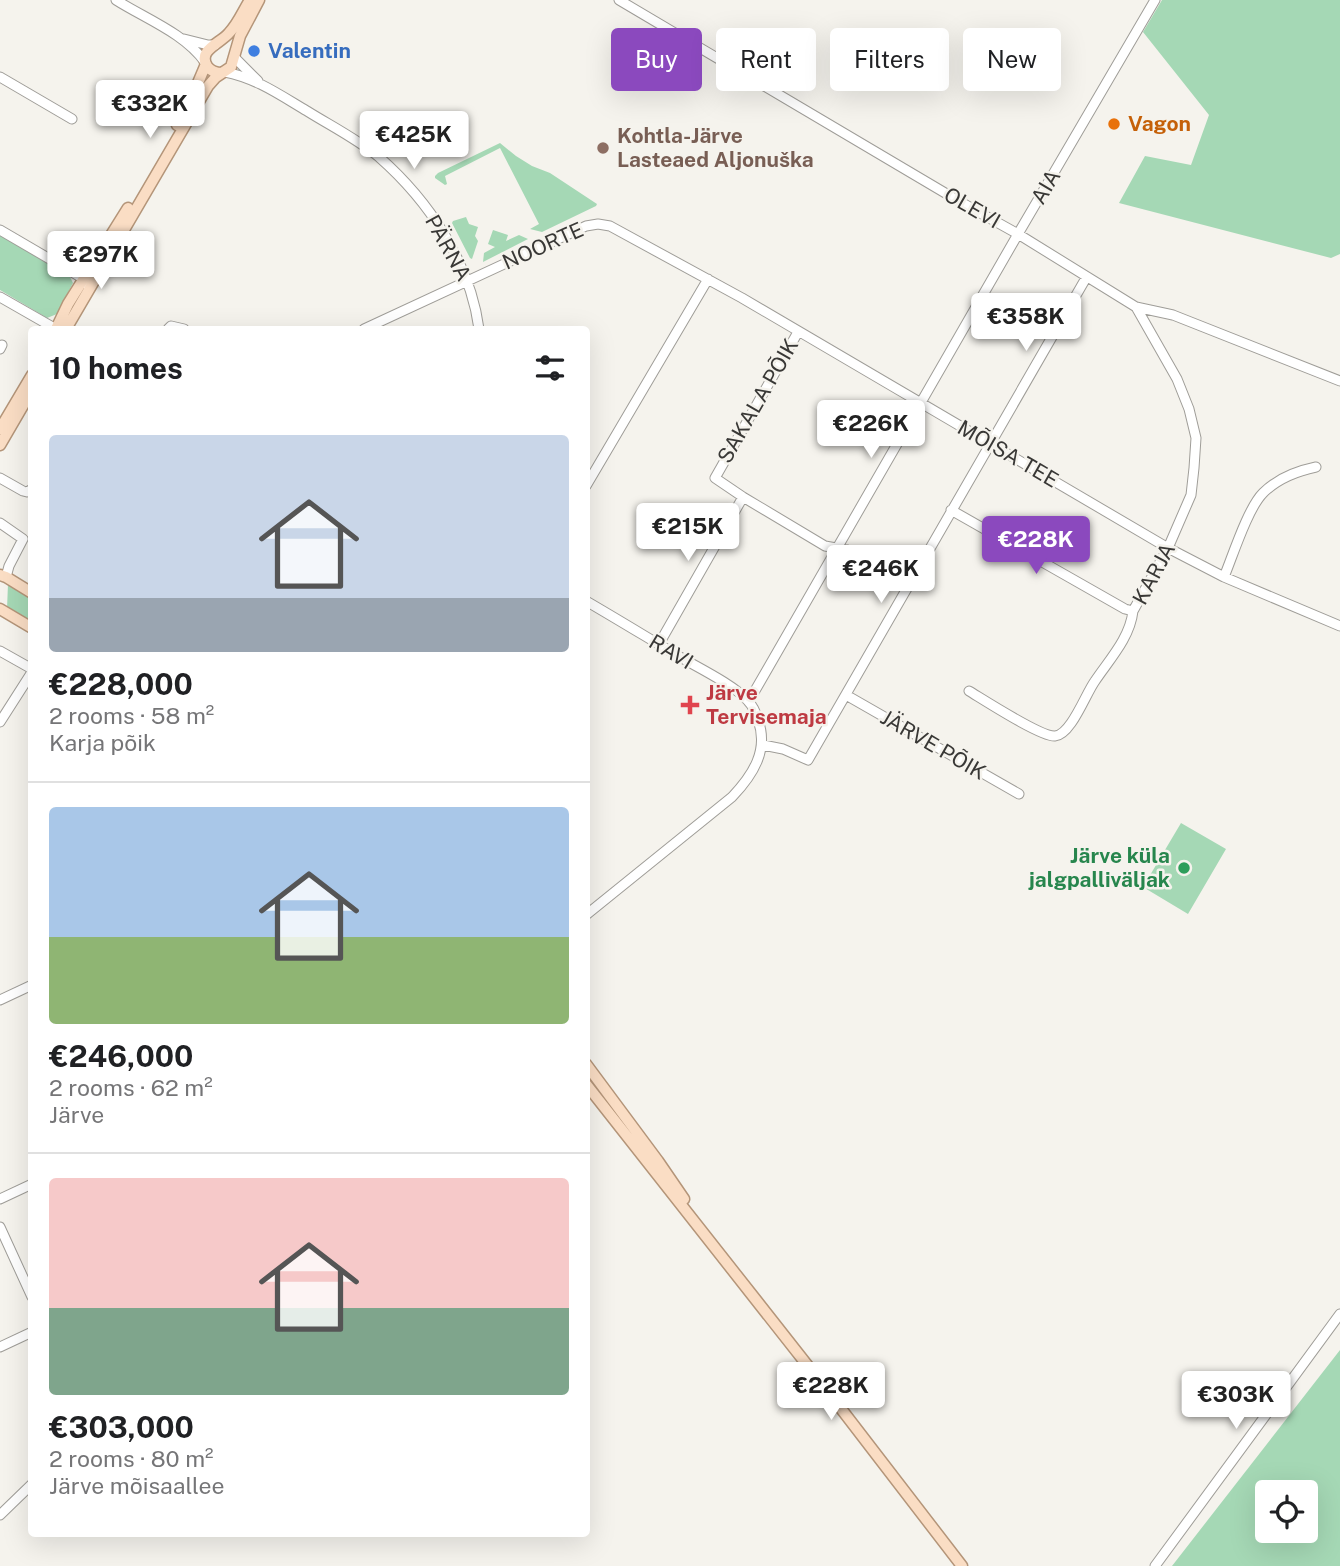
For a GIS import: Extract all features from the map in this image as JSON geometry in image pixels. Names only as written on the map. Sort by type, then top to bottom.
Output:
[{"type":"main road","points":[[57,326],[68,304],[181,119],[206,63],[207,52],[232,31],[250,0]]},
{"type":"main road","points":[[68,326],[202,95],[212,81],[233,64],[240,36],[259,0]]},
{"type":"main road","points":[[216,45],[229,47],[234,56]]},
{"type":"main road","points":[[206,63],[212,71],[223,72]]},
{"type":"main road","points":[[0,429],[28,382]]},
{"type":"main road","points":[[0,445],[28,397]]},
{"type":"main road","points":[[2,575],[28,591]]},
{"type":"main road","points":[[0,609],[28,626]]},
{"type":"main road","points":[[590,1069],[658,1161],[725,1259]]},
{"type":"main road","points":[[590,1090],[725,1259],[962,1566]]},
{"type":"street","points":[[116,0],[182,38],[206,63]]},
{"type":"street","name":"OLEVI","points":[[619,0],[1018,234],[1136,307],[1173,314],[1340,381]]},
{"type":"street","name":"AIA","points":[[751,704],[920,403],[1154,0]]},
{"type":"street","points":[[182,38],[216,45]]},
{"type":"street","name":"PÄRNA","points":[[234,56],[259,82],[357,142],[378,157],[408,186],[452,247],[467,280],[478,326]]},
{"type":"street","name":"PÄRNA","points":[[223,72],[259,82]]},
{"type":"street","points":[[0,77],[72,119]]},
{"type":"street","name":"NOORTE","points":[[370,326],[586,226],[610,226]]},
{"type":"street","name":"MÕISA TEE","points":[[610,226],[708,279],[1168,548],[1224,577],[1340,626]]},
{"type":"street","points":[[0,230],[84,279],[86,290],[82,302]]},
{"type":"street","points":[[763,745],[808,760],[1086,278]]},
{"type":"street","points":[[590,479],[708,279]]},
{"type":"street","points":[[0,297],[51,326]]},
{"type":"street","name":"KARJA","points":[[970,691],[1050,736],[1063,733],[1132,622],[1133,611],[1168,548],[1191,495],[1196,438],[1189,409],[1177,379],[1136,307]]},
{"type":"street","name":"SAKALA PÕIK","points":[[743,497],[715,478],[798,332]]},
{"type":"street","points":[[1224,577],[1260,495],[1295,472],[1316,467]]},
{"type":"street","points":[[0,478],[28,491]]},
{"type":"street","points":[[659,644],[743,497],[825,546],[847,550],[909,586]]},
{"type":"street","points":[[951,510],[1125,609],[1133,611]]},
{"type":"street","points":[[0,523],[27,541],[2,575]]},
{"type":"street","name":"RAVI","points":[[590,603],[734,690],[751,704]]},
{"type":"street","points":[[0,651],[28,668]]},
{"type":"street","points":[[0,722],[28,677]]},
{"type":"street","name":"JÄRVE PÕIK","points":[[846,695],[1019,794]]},
{"type":"street","points":[[590,912],[732,797],[751,772],[763,745],[760,723],[751,704]]},
{"type":"street","points":[[0,1000],[28,987]]},
{"type":"street","points":[[0,1199],[28,1186]]},
{"type":"street","points":[[0,1227],[28,1288]]},
{"type":"street","points":[[1155,1566],[1340,1314]]},
{"type":"street","points":[[0,1347],[28,1334]]},
{"type":"street","points":[[0,1515],[28,1488]]},
{"type":"green space","points":[[1162,0],[1340,0],[1340,254],[1331,258],[1119,203],[1145,156],[1191,165],[1209,115],[1143,32]]},
{"type":"green space","points":[[500,143],[532,166],[550,173],[597,204],[596,206],[542,232],[530,229],[539,224],[500,148],[445,176],[445,185],[435,178],[438,173]]},
{"type":"green space","points":[[466,217],[469,224],[478,227],[475,236],[478,241],[472,259],[452,223]]},
{"type":"green space","points":[[493,230],[508,235],[506,241],[519,235],[528,239],[483,262],[484,253],[495,247],[488,244]]},
{"type":"green space","points":[[0,235],[69,275],[73,283],[57,314],[47,318],[0,290]]},
{"type":"green space","points":[[8,584],[28,596],[28,621],[7,609]]},
{"type":"green space","name":"Järve küla jalgpalliväljak","points":[[1181,823],[1226,849],[1188,914],[1143,887]]},
{"type":"green space","points":[[1340,1350],[1340,1566],[1172,1566]]},
{"type":"place","name":"Valentin","points":[[254,51]]},
{"type":"place","name":"Vagon","points":[[1114,124]]},
{"type":"place","name":"Kohtla-Järve Lasteaed Aljonuška","points":[[603,148]]},
{"type":"place","name":"Järve Tervisemaja","points":[[690,705]]},
{"type":"place","name":"Järve küla jalgpalliväljak","points":[[1184,868]]}]
